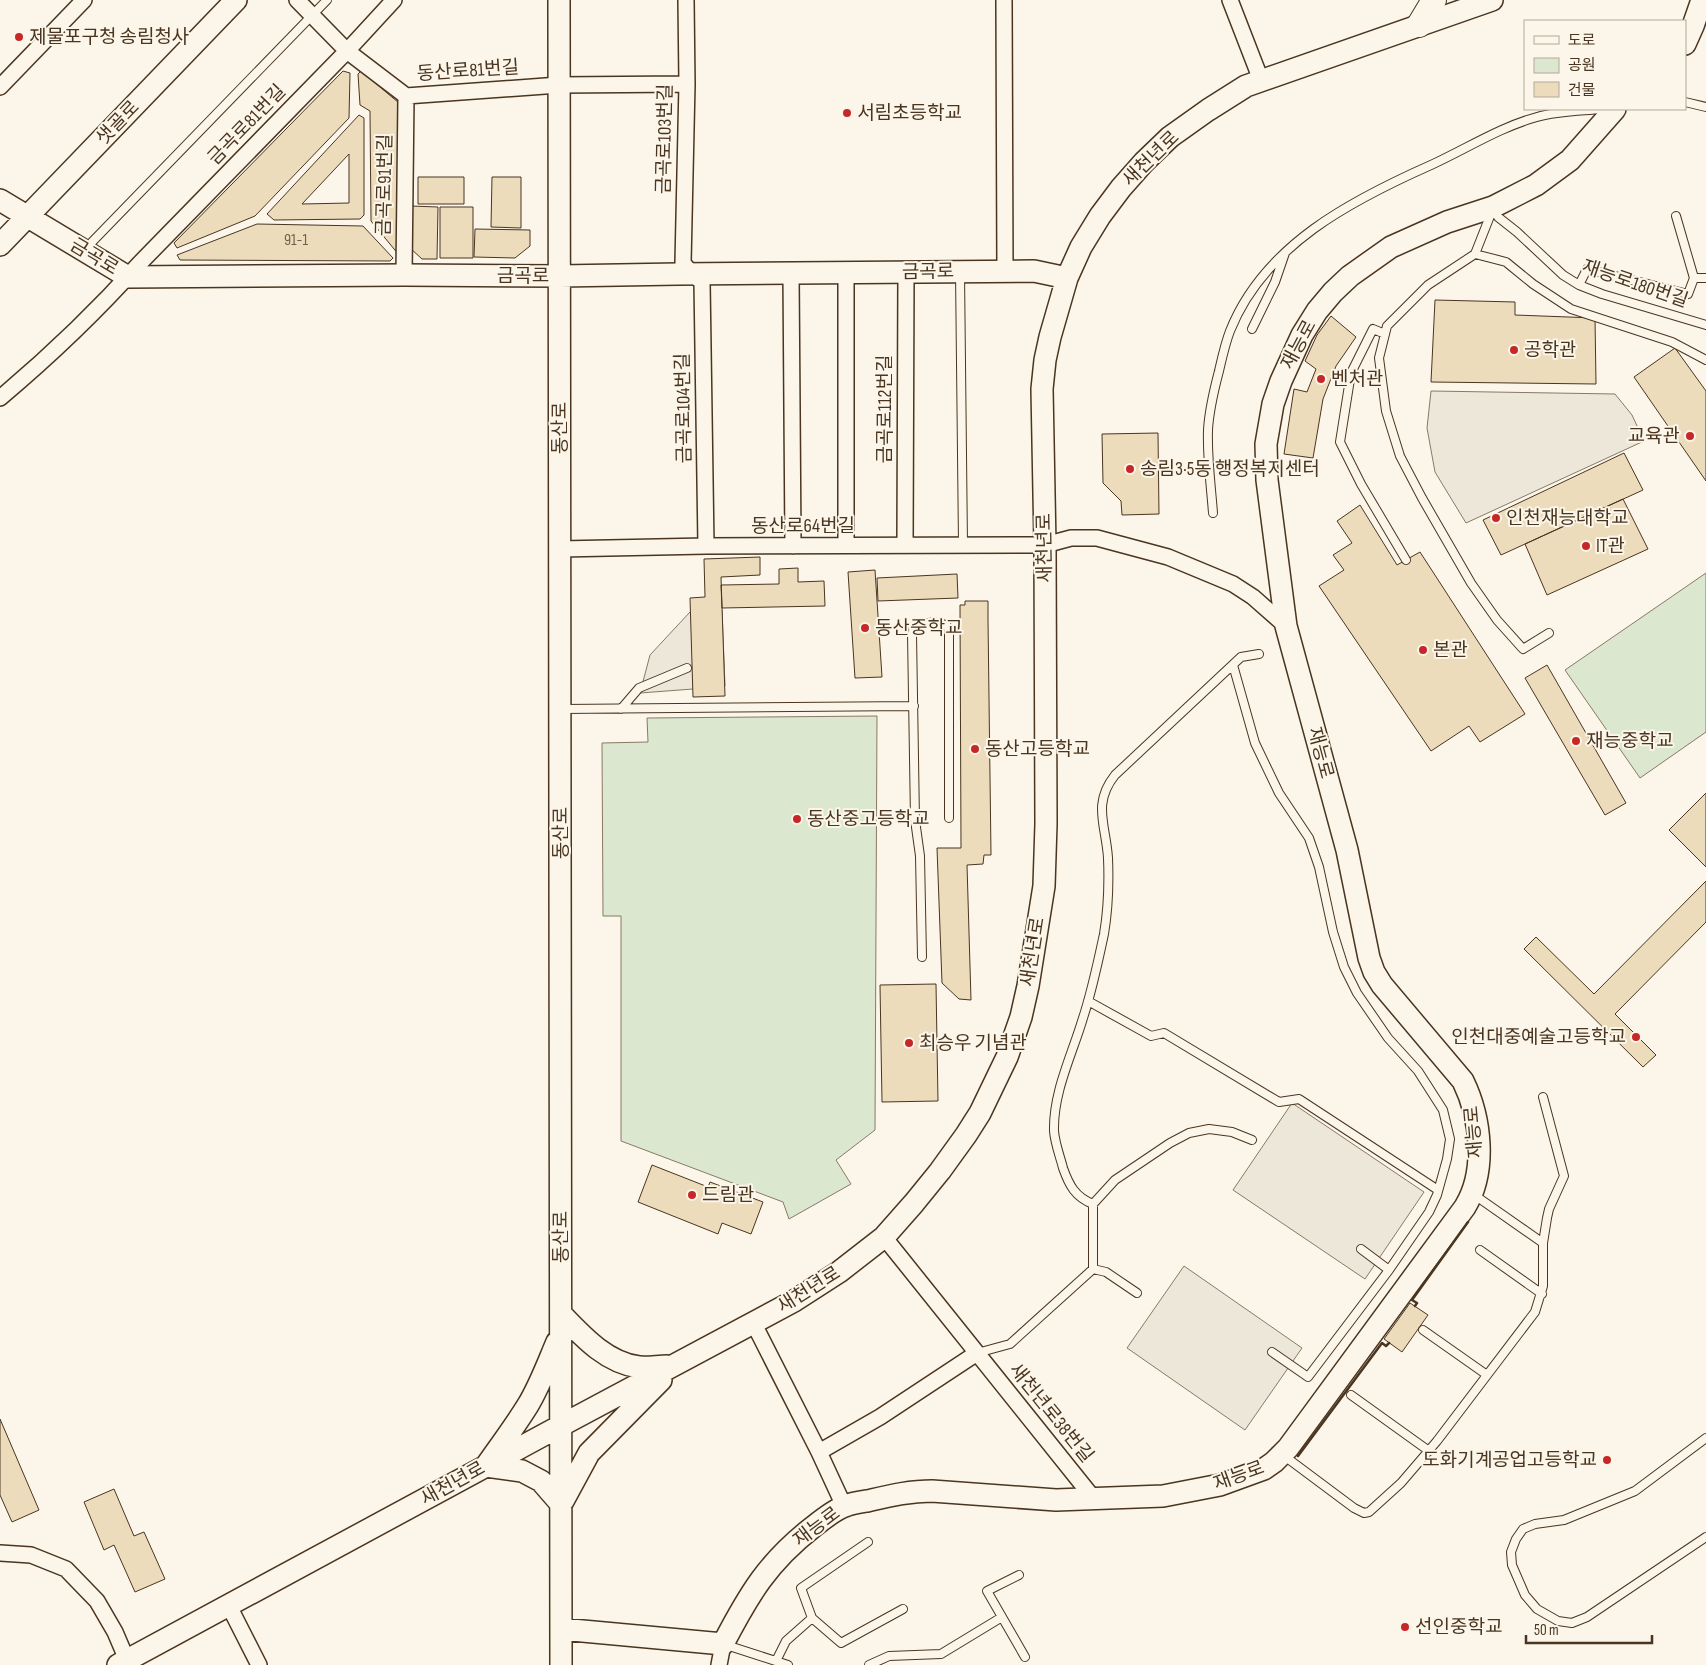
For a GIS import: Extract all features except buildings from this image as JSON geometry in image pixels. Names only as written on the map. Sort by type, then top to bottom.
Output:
[{"type":"main road","points":[[1419,25],[1434,0]]},
{"type":"street","points":[[0,87],[84,0]]},
{"type":"street","name":"샛골로","points":[[0,245],[236,0]]},
{"type":"street","name":"동산로81번길","points":[[297,0],[347,52],[406,96],[559,85],[687,84]]},
{"type":"street","name":"금곡로81번길","points":[[0,398],[44,362],[347,52],[394,0]]},
{"type":"street","name":"동산로","points":[[559,0],[561,1665]]},
{"type":"street","name":"금곡로103번길","points":[[686,0],[687,84],[683,263],[692,274]]},
{"type":"street","points":[[1004,0],[1006,271]]},
{"type":"street","points":[[1230,0],[1261,80]]},
{"type":"street","name":"새천년로","points":[[128,1663],[152,1648],[486,1466],[794,1301],[840,1272],[884,1236],[940,1171],[980,1112],[1007,1058],[1021,1017],[1028,986],[1044,886],[1046,824],[1045,545],[1042,390],[1045,360],[1050,337],[1067,278],[1081,247],[1120,188],[1144,162],[1170,137],[1246,86],[1492,0]]},
{"type":"street","points":[[1686,42],[1702,0]]},
{"type":"street","name":"금곡로91번길","points":[[404,275],[406,96]]},
{"type":"street","name":"재능로","points":[[723,1644],[745,1602],[772,1564],[808,1531],[844,1506],[911,1491],[1056,1500],[1164,1496],[1201,1489],[1264,1469],[1283,1454],[1473,1194],[1479,1144],[1477,1120],[1471,1097],[1463,1081],[1391,997],[1374,972],[1365,944],[1347,850],[1286,626],[1267,480],[1266,444],[1273,404],[1281,380],[1302,335],[1317,311],[1333,292],[1350,276],[1391,248],[1447,222],[1493,207],[1536,186],[1556,172],[1582,148],[1614,110]]},
{"type":"street","name":"금곡로","points":[[0,200],[128,277],[560,276],[1034,271],[1067,278]]},
{"type":"street","name":"금곡로112번길","points":[[905,545],[906,272]]},
{"type":"street","points":[[846,273],[846,545]]},
{"type":"street","name":"금곡로104번길","points":[[692,274],[702,282],[706,546]]},
{"type":"street","points":[[791,274],[793,546]]},
{"type":"street","name":"동산로64번길","points":[[560,549],[706,546],[1045,545],[1071,538],[1097,538],[1168,557],[1233,584],[1253,597],[1286,626]]},
{"type":"street","name":"새천년로38번길","points":[[884,1236],[1094,1499]]},
{"type":"street","points":[[562,1322],[610,1357],[640,1367],[675,1365],[589,1453],[561,1504],[541,1481],[522,1471],[486,1466],[512,1431],[528,1404],[544,1372],[562,1322]]},
{"type":"street","points":[[754,1324],[819,1452],[844,1506]]},
{"type":"street","points":[[819,1452],[880,1417],[977,1353]]},
{"type":"street","points":[[0,1553],[32,1555],[66,1569],[97,1601],[115,1632],[128,1663]]},
{"type":"street","points":[[229,1606],[259,1665]]},
{"type":"street","points":[[561,1629],[723,1644],[719,1665]]},
{"type":"lane","points":[[92,242],[327,0]]},
{"type":"lane","points":[[1686,102],[1706,107]]},
{"type":"lane","points":[[1213,513],[1208,461],[1208,430],[1224,349],[1237,315],[1250,294],[1286,252],[1311,230],[1368,195],[1511,126],[1538,117],[1589,110]]},
{"type":"lane","points":[[1493,207],[1475,254],[1428,285],[1387,326],[1379,358],[1386,411],[1400,456],[1471,583],[1497,620],[1523,650],[1549,633]]},
{"type":"lane","name":"재능로180번길","points":[[1493,207],[1498,217],[1563,275],[1579,284],[1602,294],[1706,325]]},
{"type":"lane","points":[[1579,284],[1587,269],[1688,294],[1694,278],[1676,216]]},
{"type":"lane","points":[[1252,329],[1276,282],[1286,252]]},
{"type":"lane","points":[[1475,254],[1506,262],[1533,284],[1571,308],[1672,342],[1706,360]]},
{"type":"lane","points":[[960,272],[963,545]]},
{"type":"lane","points":[[1694,278],[1706,278]]},
{"type":"lane","points":[[1385,334],[1373,329],[1351,373],[1340,442],[1361,484],[1406,560]]},
{"type":"lane","points":[[922,957],[920,856],[915,820],[912,634],[914,627],[920,624],[942,623],[947,626],[949,631],[949,818]]},
{"type":"lane","points":[[1093,1204],[1077,1196],[1067,1181],[1054,1131],[1059,1092],[1088,1001],[1104,931],[1108,859],[1102,816],[1104,793],[1115,775],[1233,665],[1241,658],[1259,654]]},
{"type":"lane","points":[[1233,665],[1255,743],[1279,793],[1309,838],[1319,867],[1332,932],[1344,967],[1357,993],[1388,1038],[1418,1071],[1443,1110],[1450,1139],[1448,1159],[1438,1190],[1428,1212],[1388,1270],[1308,1377],[1272,1352]]},
{"type":"lane","points":[[621,709],[639,688],[687,668]]},
{"type":"lane","points":[[560,709],[914,706]]},
{"type":"lane","points":[[1088,1001],[1151,1036],[1164,1033],[1279,1102],[1299,1099],[1438,1190]]},
{"type":"lane","points":[[1283,1454],[1354,1508],[1364,1512],[1373,1510],[1393,1492],[1429,1451],[1535,1312],[1542,1294],[1543,1243],[1549,1210],[1564,1176],[1543,1097]]},
{"type":"lane","points":[[977,1353],[1010,1344],[1093,1269],[1093,1204],[1115,1180],[1189,1133],[1210,1129],[1232,1132],[1252,1140]]},
{"type":"lane","points":[[1473,1194],[1543,1243]]},
{"type":"lane","points":[[1361,1249],[1388,1270]]},
{"type":"lane","points":[[1480,1250],[1542,1294]]},
{"type":"lane","points":[[1093,1269],[1106,1272],[1137,1293]]},
{"type":"lane","points":[[1423,1330],[1487,1375]]},
{"type":"lane","points":[[1351,1395],[1429,1451]]},
{"type":"lane","points":[[1706,1438],[1635,1491],[1564,1520],[1535,1524],[1523,1529],[1516,1539],[1511,1552],[1512,1565],[1525,1595],[1537,1609],[1558,1621],[1572,1623],[1587,1617],[1706,1537]]},
{"type":"lane","points":[[868,1542],[801,1588],[812,1618],[841,1643],[902,1609]]},
{"type":"lane","points":[[1019,1575],[987,1591],[1025,1657]]},
{"type":"lane","points":[[869,1665],[890,1656],[941,1654],[1002,1617]]},
{"type":"lane","points":[[776,1661],[786,1641],[812,1618]]},
{"type":"lane","points":[[723,1644],[788,1665]]},
{"type":"lane","points":[[890,1656],[894,1665]]},
{"type":"green space","points":[[1706,573],[1706,732],[1640,778],[1565,670]]},
{"type":"green space","points":[[877,716],[875,1130],[836,1160],[851,1184],[789,1219],[783,1202],[621,1141],[621,916],[603,916],[602,743],[648,742],[647,718]]},
{"type":"shaded area","points":[[1431,391],[1615,394],[1632,415],[1644,441],[1466,523],[1435,472],[1427,428]]},
{"type":"shaded area","points":[[722,610],[725,686],[693,686],[693,689],[640,693],[650,655],[690,612]]},
{"type":"shaded area","points":[[1292,1103],[1424,1192],[1365,1279],[1233,1190]]},
{"type":"shaded area","points":[[1184,1266],[1302,1348],[1245,1430],[1127,1348]]},
{"type":"wall","points":[[1415,1306],[1417,1303],[1412,1300],[1468,1222]]},
{"type":"wall","points":[[1298,1456],[1382,1343],[1386,1346],[1389,1343]]},
{"type":"place","name":"제물포구청 송림청사","points":[[19,37]]},
{"type":"place","name":"서림초등학교","points":[[847,113]]},
{"type":"place","name":"공학관","points":[[1514,350]]},
{"type":"place","name":"벤처관","points":[[1321,379]]},
{"type":"place","name":"교육관","points":[[1690,436]]},
{"type":"place","name":"송림3·5동 행정복지센터","points":[[1130,469]]},
{"type":"place","name":"인천재능대학교","points":[[1496,518]]},
{"type":"place","name":"IT관","points":[[1586,546]]},
{"type":"place","name":"동산중학교","points":[[865,628]]},
{"type":"place","name":"본관","points":[[1423,650]]},
{"type":"place","name":"재능중학교","points":[[1576,741]]},
{"type":"place","name":"동산고등학교","points":[[975,749]]},
{"type":"place","name":"동산중고등학교","points":[[797,819]]},
{"type":"place","name":"인천대중예술고등학교","points":[[1636,1037]]},
{"type":"place","name":"최승우 기념관","points":[[909,1043]]},
{"type":"place","name":"드림관","points":[[692,1195]]},
{"type":"place","name":"도화기계공업고등학교","points":[[1607,1460]]},
{"type":"place","name":"선인중학교","points":[[1405,1627]]}]
